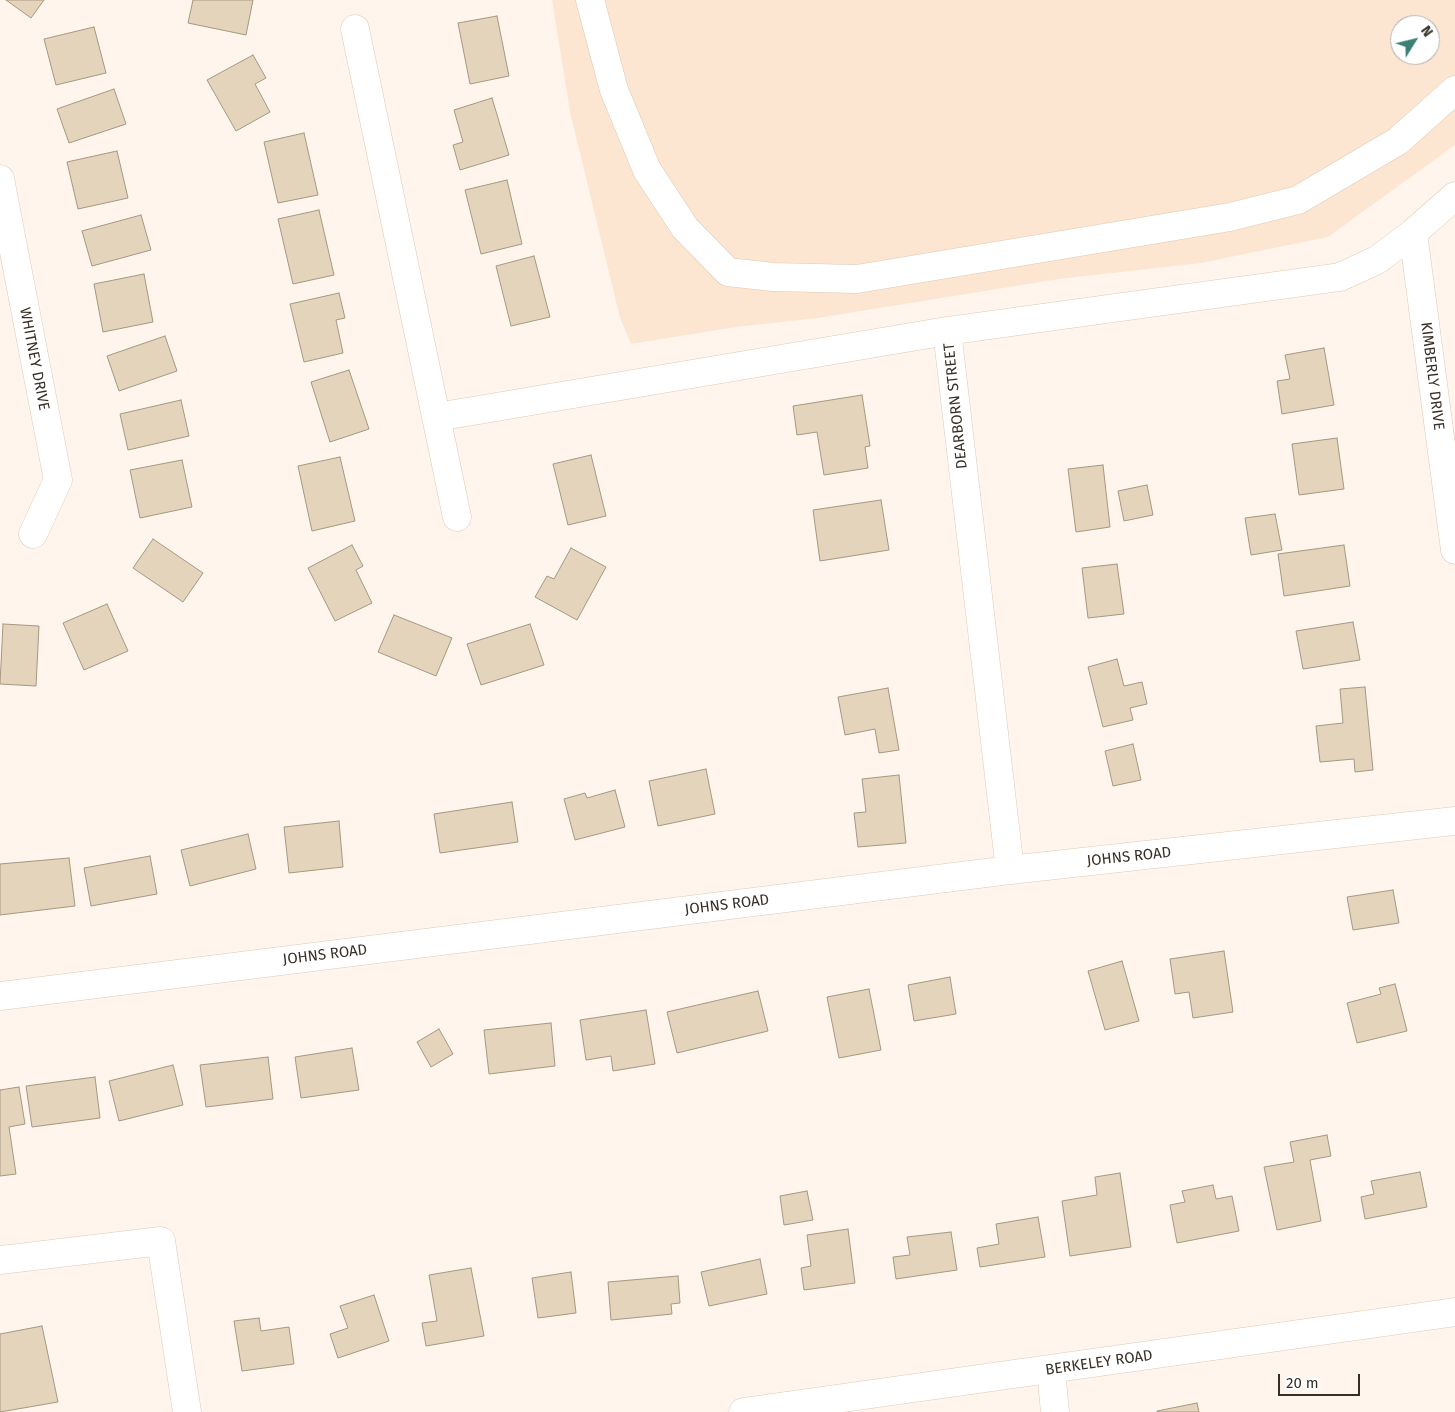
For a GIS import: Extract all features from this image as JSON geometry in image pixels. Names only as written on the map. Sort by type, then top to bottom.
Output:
[{"type":"street","points":[[590,0],[617,99],[647,170],[685,228],[728,272],[773,277],[857,279],[1230,217],[1298,200],[1398,141],[1455,90]]},
{"type":"street","points":[[354,29],[457,517]]},
{"type":"street","name":"WHITNEY DRIVE","points":[[0,179],[58,480],[33,534]]},
{"type":"street","name":"DEARBORN STREET","points":[[1010,870],[948,332],[1340,277],[1377,260],[1413,233],[1455,196]]},
{"type":"street","name":"KIMBERLY DRIVE","points":[[1413,233],[1455,550]]},
{"type":"street","points":[[437,417],[948,332]]},
{"type":"street","name":"JOHNS ROAD","points":[[0,996],[1010,870],[1455,821]]},
{"type":"street","points":[[0,1260],[160,1241],[187,1412]]},
{"type":"street","name":"BERKELEY ROAD","points":[[744,1412],[1455,1312]]},
{"type":"street","points":[[1050,1370],[1055,1412]]},
{"type":"shaded area","points":[[552,0],[1455,0],[1455,145],[1328,237],[1201,263],[1059,279],[818,318],[736,327],[631,344],[620,318],[570,112]]},
{"type":"building","points":[[6,0],[44,0],[31,18]]},
{"type":"building","points":[[193,0],[253,0],[246,35],[188,23]]},
{"type":"building","points":[[497,16],[509,76],[470,84],[458,23]]},
{"type":"building","points":[[94,27],[106,73],[56,85],[44,39]]},
{"type":"building","points":[[253,55],[266,78],[255,84],[270,112],[236,131],[207,80]]},
{"type":"building","points":[[114,89],[126,124],[69,143],[57,109]]},
{"type":"building","points":[[492,98],[509,155],[460,170],[453,145],[463,142],[454,110]]},
{"type":"building","points":[[304,133],[318,195],[278,203],[264,142]]},
{"type":"building","points":[[117,151],[128,198],[78,209],[67,162]]},
{"type":"building","points":[[507,180],[522,244],[481,254],[465,190]]},
{"type":"building","points":[[319,210],[334,275],[293,284],[278,219]]},
{"type":"building","points":[[141,215],[151,250],[92,266],[82,231]]},
{"type":"building","points":[[534,256],[550,317],[511,326],[496,266]]},
{"type":"building","points":[[144,274],[153,322],[103,332],[94,284]]},
{"type":"building","points":[[339,293],[345,318],[336,320],[343,353],[304,362],[290,304]]},
{"type":"building","points":[[165,336],[177,371],[119,391],[107,356]]},
{"type":"building","points":[[1324,348],[1334,405],[1282,414],[1277,381],[1290,379],[1285,355]]},
{"type":"building","points":[[349,370],[369,429],[330,442],[311,382]]},
{"type":"building","points":[[862,395],[870,446],[865,447],[868,468],[824,475],[817,432],[797,435],[793,406]]},
{"type":"building","points":[[181,400],[189,436],[128,450],[120,414]]},
{"type":"building","points":[[1337,438],[1344,489],[1299,495],[1292,444]]},
{"type":"building","points":[[591,455],[606,516],[568,525],[553,464]]},
{"type":"building","points":[[340,457],[355,521],[312,531],[298,466]]},
{"type":"building","points":[[182,460],[192,507],[140,518],[130,470]]},
{"type":"building","points":[[1103,465],[1110,527],[1076,532],[1068,469]]},
{"type":"building","points":[[1147,485],[1153,515],[1124,521],[1118,491]]},
{"type":"building","points":[[881,500],[889,550],[820,561],[813,510]]},
{"type":"building","points":[[1275,514],[1282,550],[1251,555],[1245,518]]},
{"type":"building","points":[[153,539],[203,573],[183,602],[133,568]]},
{"type":"building","points":[[352,545],[363,566],[356,570],[372,603],[335,621],[308,568]]},
{"type":"building","points":[[1344,545],[1350,586],[1284,596],[1278,554]]},
{"type":"building","points":[[571,548],[606,567],[577,620],[535,597],[547,576],[554,579]]},
{"type":"building","points":[[1117,564],[1124,614],[1088,618],[1082,568]]},
{"type":"building","points":[[107,604],[128,651],[84,670],[63,623]]},
{"type":"building","points":[[394,615],[452,638],[436,676],[378,652]]},
{"type":"building","points":[[1353,622],[1360,660],[1303,669],[1296,631]]},
{"type":"building","points":[[3,624],[39,626],[36,686],[0,684]]},
{"type":"building","points":[[530,624],[544,665],[481,685],[467,644]]},
{"type":"building","points":[[1117,659],[1124,686],[1142,682],[1147,704],[1130,708],[1133,720],[1103,727],[1088,667]]},
{"type":"building","points":[[1365,687],[1373,770],[1355,772],[1354,759],[1320,762],[1316,726],[1343,723],[1340,689]]},
{"type":"building","points":[[888,688],[899,750],[879,753],[875,729],[845,735],[838,697]]},
{"type":"building","points":[[1133,744],[1141,780],[1113,786],[1105,751]]},
{"type":"building","points":[[706,769],[715,814],[658,826],[649,781]]},
{"type":"building","points":[[899,775],[906,843],[858,847],[854,813],[866,812],[862,779]]},
{"type":"building","points":[[615,790],[625,827],[575,840],[564,799],[585,793],[587,798]]},
{"type":"building","points":[[512,802],[518,842],[440,853],[434,814]]},
{"type":"building","points":[[339,821],[343,867],[289,873],[284,827]]},
{"type":"building","points":[[248,834],[256,869],[190,886],[181,850]]},
{"type":"building","points":[[150,856],[157,894],[91,906],[84,868]]},
{"type":"building","points":[[69,858],[75,906],[0,915],[0,864]]},
{"type":"building","points":[[1393,890],[1399,923],[1353,930],[1347,897]]},
{"type":"building","points":[[1224,951],[1233,1012],[1193,1018],[1189,992],[1175,994],[1170,959]]},
{"type":"building","points":[[1122,961],[1139,1021],[1105,1030],[1088,971]]},
{"type":"building","points":[[950,977],[956,1014],[914,1021],[908,985]]},
{"type":"building","points":[[1395,984],[1407,1031],[1357,1043],[1347,1003],[1381,994],[1379,988]]},
{"type":"building","points":[[869,989],[881,1050],[839,1058],[827,997]]},
{"type":"building","points":[[758,991],[768,1031],[677,1053],[667,1012]]},
{"type":"building","points":[[646,1010],[655,1064],[613,1071],[611,1056],[586,1060],[580,1020]]},
{"type":"building","points":[[551,1023],[555,1066],[489,1074],[484,1030]]},
{"type":"building","points":[[439,1029],[453,1054],[431,1067],[417,1042]]},
{"type":"building","points":[[352,1048],[359,1090],[301,1098],[295,1057]]},
{"type":"building","points":[[268,1057],[273,1099],[206,1107],[200,1065]]},
{"type":"building","points":[[173,1065],[183,1105],[119,1121],[109,1081]]},
{"type":"building","points":[[95,1077],[100,1118],[32,1127],[26,1086]]},
{"type":"building","points":[[19,1087],[25,1124],[9,1127],[16,1174],[0,1176],[0,1090]]},
{"type":"building","points":[[1327,1135],[1331,1156],[1310,1160],[1321,1221],[1277,1230],[1264,1167],[1294,1162],[1290,1142]]},
{"type":"building","points":[[1420,1172],[1427,1207],[1365,1219],[1361,1197],[1374,1194],[1371,1181]]},
{"type":"building","points":[[1120,1173],[1131,1247],[1070,1256],[1062,1201],[1097,1195],[1095,1177]]},
{"type":"building","points":[[1213,1185],[1216,1199],[1232,1196],[1239,1231],[1177,1243],[1170,1205],[1185,1202],[1182,1191]]},
{"type":"building","points":[[807,1191],[813,1220],[784,1225],[780,1196]]},
{"type":"building","points":[[1038,1217],[1045,1257],[980,1267],[977,1248],[999,1244],[996,1224]]},
{"type":"building","points":[[848,1229],[855,1283],[804,1290],[801,1268],[811,1266],[807,1235]]},
{"type":"building","points":[[951,1232],[957,1270],[896,1279],[893,1257],[910,1255],[907,1237]]},
{"type":"building","points":[[760,1259],[767,1294],[709,1306],[701,1272]]},
{"type":"building","points":[[471,1268],[484,1336],[426,1346],[422,1323],[437,1321],[429,1275]]},
{"type":"building","points":[[571,1272],[576,1313],[538,1318],[532,1278]]},
{"type":"building","points":[[678,1276],[680,1303],[671,1304],[672,1314],[611,1320],[608,1282]]},
{"type":"building","points":[[374,1295],[389,1341],[338,1358],[330,1334],[348,1328],[340,1306]]},
{"type":"building","points":[[259,1318],[261,1331],[289,1327],[294,1364],[242,1371],[234,1321]]},
{"type":"building","points":[[42,1326],[58,1402],[0,1412],[0,1334]]},
{"type":"building","points":[[1197,1403],[1199,1412],[1157,1412],[1157,1411]]}]
